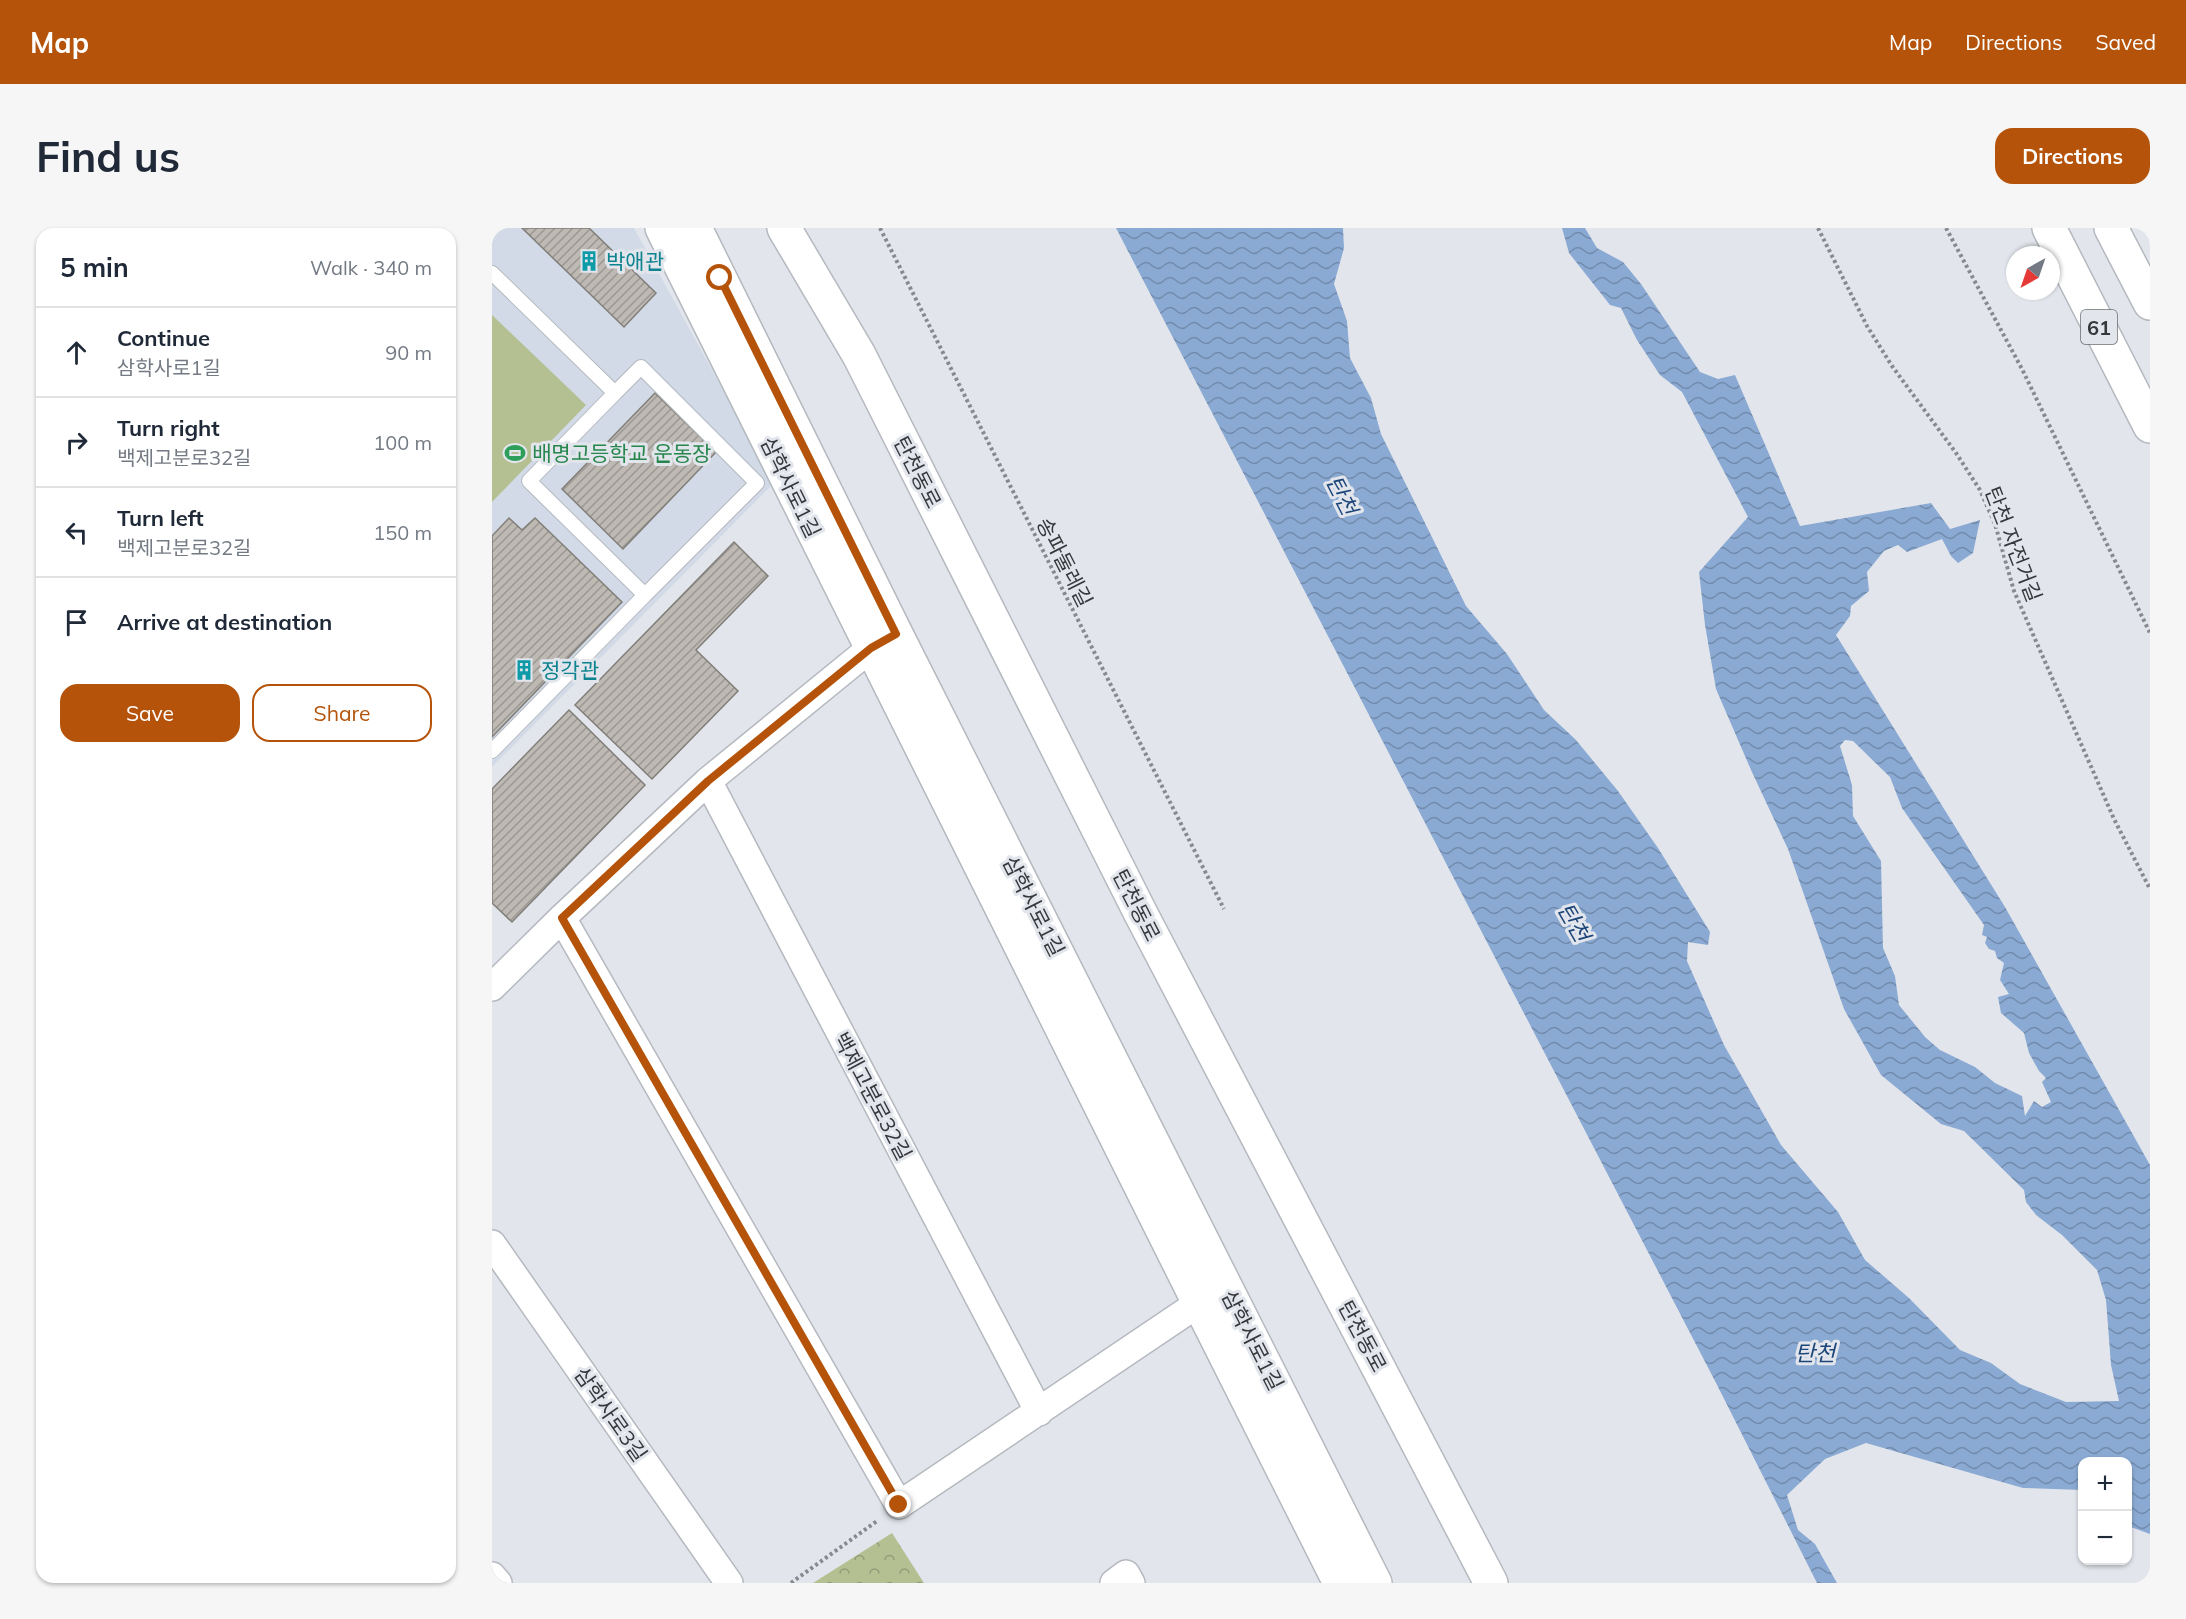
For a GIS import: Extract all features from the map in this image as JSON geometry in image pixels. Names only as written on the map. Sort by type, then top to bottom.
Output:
[{"type":"main road","name":"삼학사로1길","points":[[662,228],[1227,1288],[1375,1583]]},
{"type":"main road","name":"삼학사로1길","points":[[695,228],[883,641],[1198,1303],[1340,1583]]},
{"type":"main road","name":"탄천동로","points":[[784,228],[859,355],[1147,925],[1491,1583]]},
{"type":"main road","name":"61","points":[[2049,228],[2150,426]]},
{"type":"main road","points":[[2111,228],[2150,303]]},
{"type":"street","points":[[492,987],[708,781],[883,641]]},
{"type":"street","name":"백제고분로32길","points":[[708,781],[1039,1412]]},
{"type":"street","points":[[562,918],[899,1505],[1198,1303],[1227,1288]]},
{"type":"street","name":"삼학사로3길","points":[[492,1244],[729,1583]]},
{"type":"street","points":[[1114,1583],[1126,1574],[1131,1583]]},
{"type":"street","points":[[492,1576],[498,1583]]},
{"type":"lane","points":[[492,273],[615,393]]},
{"type":"lane","points":[[492,751],[757,483],[641,367],[529,481],[645,595]]},
{"type":"path","name":"송파둘레길","points":[[880,228],[1224,909]]},
{"type":"path","name":"탄천 자전거길","points":[[1818,228],[1873,336],[1980,490],[1995,524],[2014,591],[2114,819],[2150,889]]},
{"type":"path","points":[[1946,228],[2022,369],[2150,633]]},
{"type":"path","points":[[791,1583],[899,1505]]},
{"type":"shaded area","points":[[492,228],[634,228],[774,483],[492,767]]},
{"type":"green space","name":"배명고등학교 운동장","points":[[492,315],[586,405],[492,502]]},
{"type":"green space","points":[[892,1533],[924,1583],[813,1583]]},
{"type":"water","name":"탄천","points":[[1116,228],[1343,228],[1344,248],[1334,284],[1347,321],[1350,358],[1371,398],[1381,434],[1466,606],[1507,654],[1544,710],[1576,740],[1618,791],[1658,848],[1710,932],[1708,945],[1688,942],[1687,961],[1724,1045],[1781,1145],[1838,1212],[1865,1260],[1909,1298],[1960,1350],[1991,1363],[2020,1384],[2066,1402],[2119,1401],[2111,1365],[2106,1300],[2097,1270],[2062,1235],[2036,1215],[2026,1202],[2024,1190],[1964,1131],[1941,1124],[1881,1075],[1844,1009],[1788,849],[1716,689],[1699,572],[1748,517],[1682,392],[1660,375],[1637,340],[1621,308],[1610,305],[1569,253],[1562,228],[1585,228],[1597,248],[1623,262],[1641,284],[1700,372],[1718,379],[1735,375],[1800,526],[1931,503],[1950,529],[1980,520],[1973,553],[1958,563],[1951,556],[1942,539],[1907,552],[1898,545],[1884,551],[1867,572],[1869,591],[1851,606],[1850,616],[1836,635],[2005,907],[2150,1165],[2150,1534],[2132,1527],[2132,1457],[2078,1457],[2078,1490],[2023,1488],[1866,1443],[1825,1459],[1787,1495],[1798,1530],[1815,1544],[1837,1583],[1817,1583],[1714,1379]],"holes":[[[1845,740],[1853,741],[1890,777],[1902,808],[1984,925],[1982,935],[1987,937],[1985,943],[2004,963],[2000,980],[2009,994],[1998,997],[2001,1013],[2024,1033],[2029,1053],[2039,1071],[2046,1078],[2042,1082],[2051,1102],[2042,1107],[2034,1101],[2025,1116],[2022,1096],[1995,1083],[1975,1067],[1940,1050],[1925,1037],[1899,1005],[1895,976],[1883,948],[1881,861],[1853,816],[1852,785],[1840,746]]]},
{"type":"building","name":"박애관","points":[[522,228],[589,228],[656,293],[624,327]]},
{"type":"building","points":[[655,393],[716,452],[623,549],[562,489]]},
{"type":"building","name":"정각관","points":[[509,518],[522,530],[535,518],[622,602],[492,737],[492,536]]},
{"type":"building","points":[[734,542],[768,576],[696,650],[738,691],[652,779],[575,705]]},
{"type":"building","points":[[569,710],[645,785],[512,922],[492,903],[492,789]]},
{"type":"place","name":"박애관","points":[[589,261]]},
{"type":"place","name":"배명고등학교 운동장","points":[[515,453]]},
{"type":"place","name":"정각관","points":[[524,670]]},
{"type":"route","points":[[720,278],[896,634],[871,648],[708,781],[562,918],[899,1505]]}]
